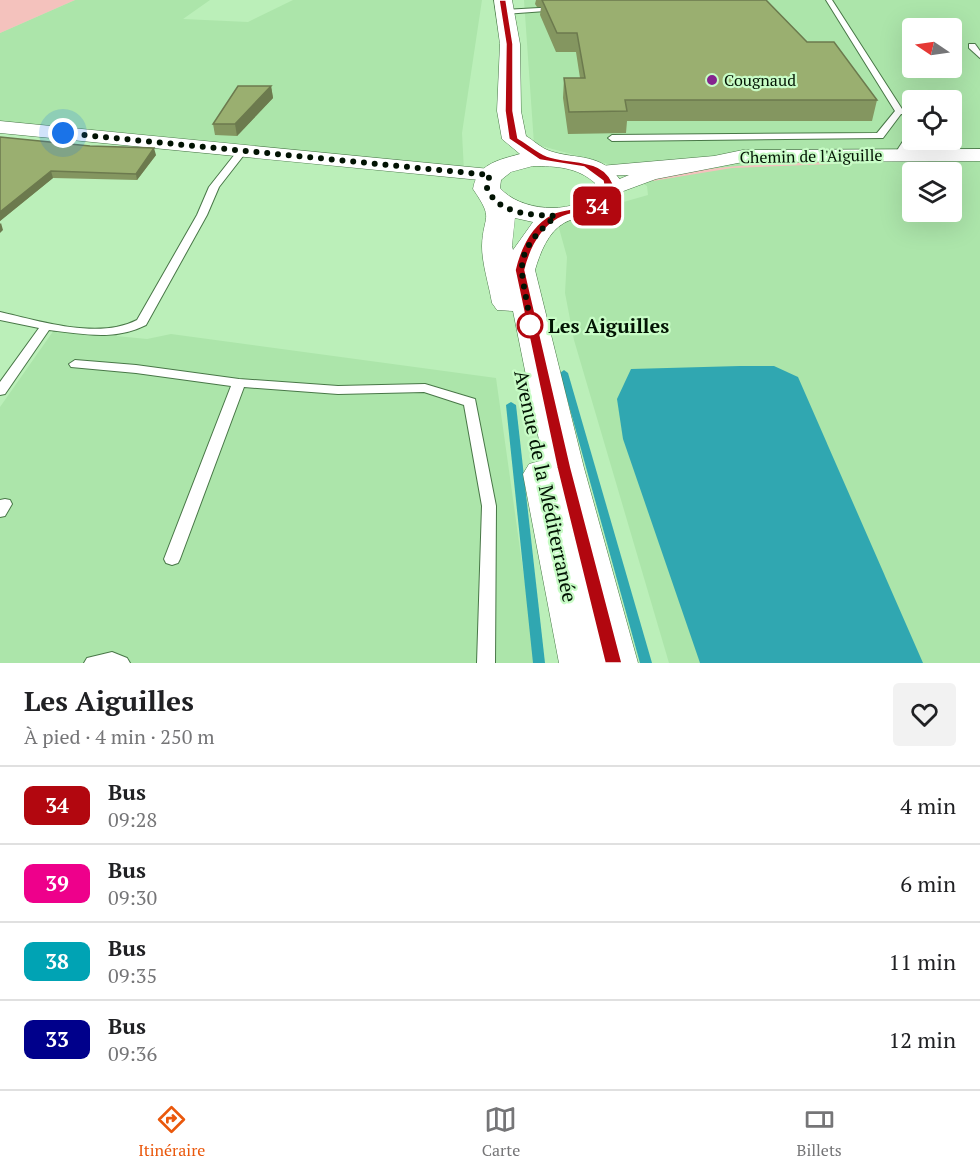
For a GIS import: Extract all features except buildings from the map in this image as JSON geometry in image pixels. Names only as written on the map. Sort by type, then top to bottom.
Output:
[{"type":"main road","points":[[503,4],[510,44],[509,111],[514,139],[544,158]]},
{"type":"main road","name":"Avenue de la Méditerranée","points":[[503,4],[496,26],[490,74],[491,123],[500,156],[496,182],[502,221],[497,246],[583,663]]},
{"type":"main road","points":[[544,158],[570,160],[605,181],[605,200],[594,208],[556,216],[514,211],[496,182],[515,162],[544,158]]},
{"type":"main road","name":"Avenue de la Méditerranée","points":[[556,216],[534,234],[520,270],[561,457],[614,663]]},
{"type":"street","points":[[0,127],[242,152],[496,182]]},
{"type":"street","name":"Chemin de l'Aiguille","points":[[605,181],[742,156],[980,155]]},
{"type":"lane","points":[[829,0],[899,111]]},
{"type":"lane","points":[[503,4],[567,9]]},
{"type":"lane","points":[[972,46],[980,56]]},
{"type":"lane","points":[[612,138],[880,136],[899,111]]},
{"type":"lane","points":[[899,155],[902,150]]},
{"type":"lane","points":[[0,316],[46,326],[131,330],[142,322],[202,215],[214,187],[242,152]]},
{"type":"lane","points":[[0,392],[46,326]]},
{"type":"lane","points":[[75,364],[136,369],[239,383],[338,390],[425,388],[470,402],[489,506],[486,663]]},
{"type":"lane","points":[[172,559],[239,383]]},
{"type":"lane","points":[[93,663],[112,659],[121,663]]},
{"type":"shaded area","points":[[0,0],[75,0],[0,33]]},
{"type":"shaded area","points":[[75,0],[210,0],[183,19],[248,22],[293,0],[482,0],[462,133],[464,171],[0,126],[0,33]]},
{"type":"shaded area","points":[[524,0],[980,0],[980,663],[669,663],[574,340],[565,293],[567,257],[557,221],[648,195],[647,186],[615,166],[534,144]]},
{"type":"shaded area","points":[[827,162],[860,163],[732,168],[653,181],[648,179],[737,166]]},
{"type":"shaded area","points":[[54,330],[147,339],[171,334],[496,378],[536,663],[0,663],[0,407]]},
{"type":"water","points":[[774,366],[798,377],[923,663],[700,663],[623,439],[617,399],[631,369]]},
{"type":"waterway","points":[[564,373],[646,663]]},
{"type":"waterway","points":[[511,405],[539,663]]},
{"type":"bus line","name":"34","points":[[503,0],[510,44],[509,111],[514,139],[544,158],[570,160],[587,165],[600,172],[608,181],[610,190],[605,200],[594,208],[576,214],[556,216],[534,234],[520,270],[530,325],[564,468],[614,663]]},
{"type":"place","name":"Cougnaud","points":[[712,80]]},
{"type":"place","name":"Les Aiguilles","points":[[530,325]]},
{"type":"route","points":[[63,133],[490,175],[486,185],[489,195],[498,204],[514,211],[556,216],[534,234],[520,270],[530,325]]}]
